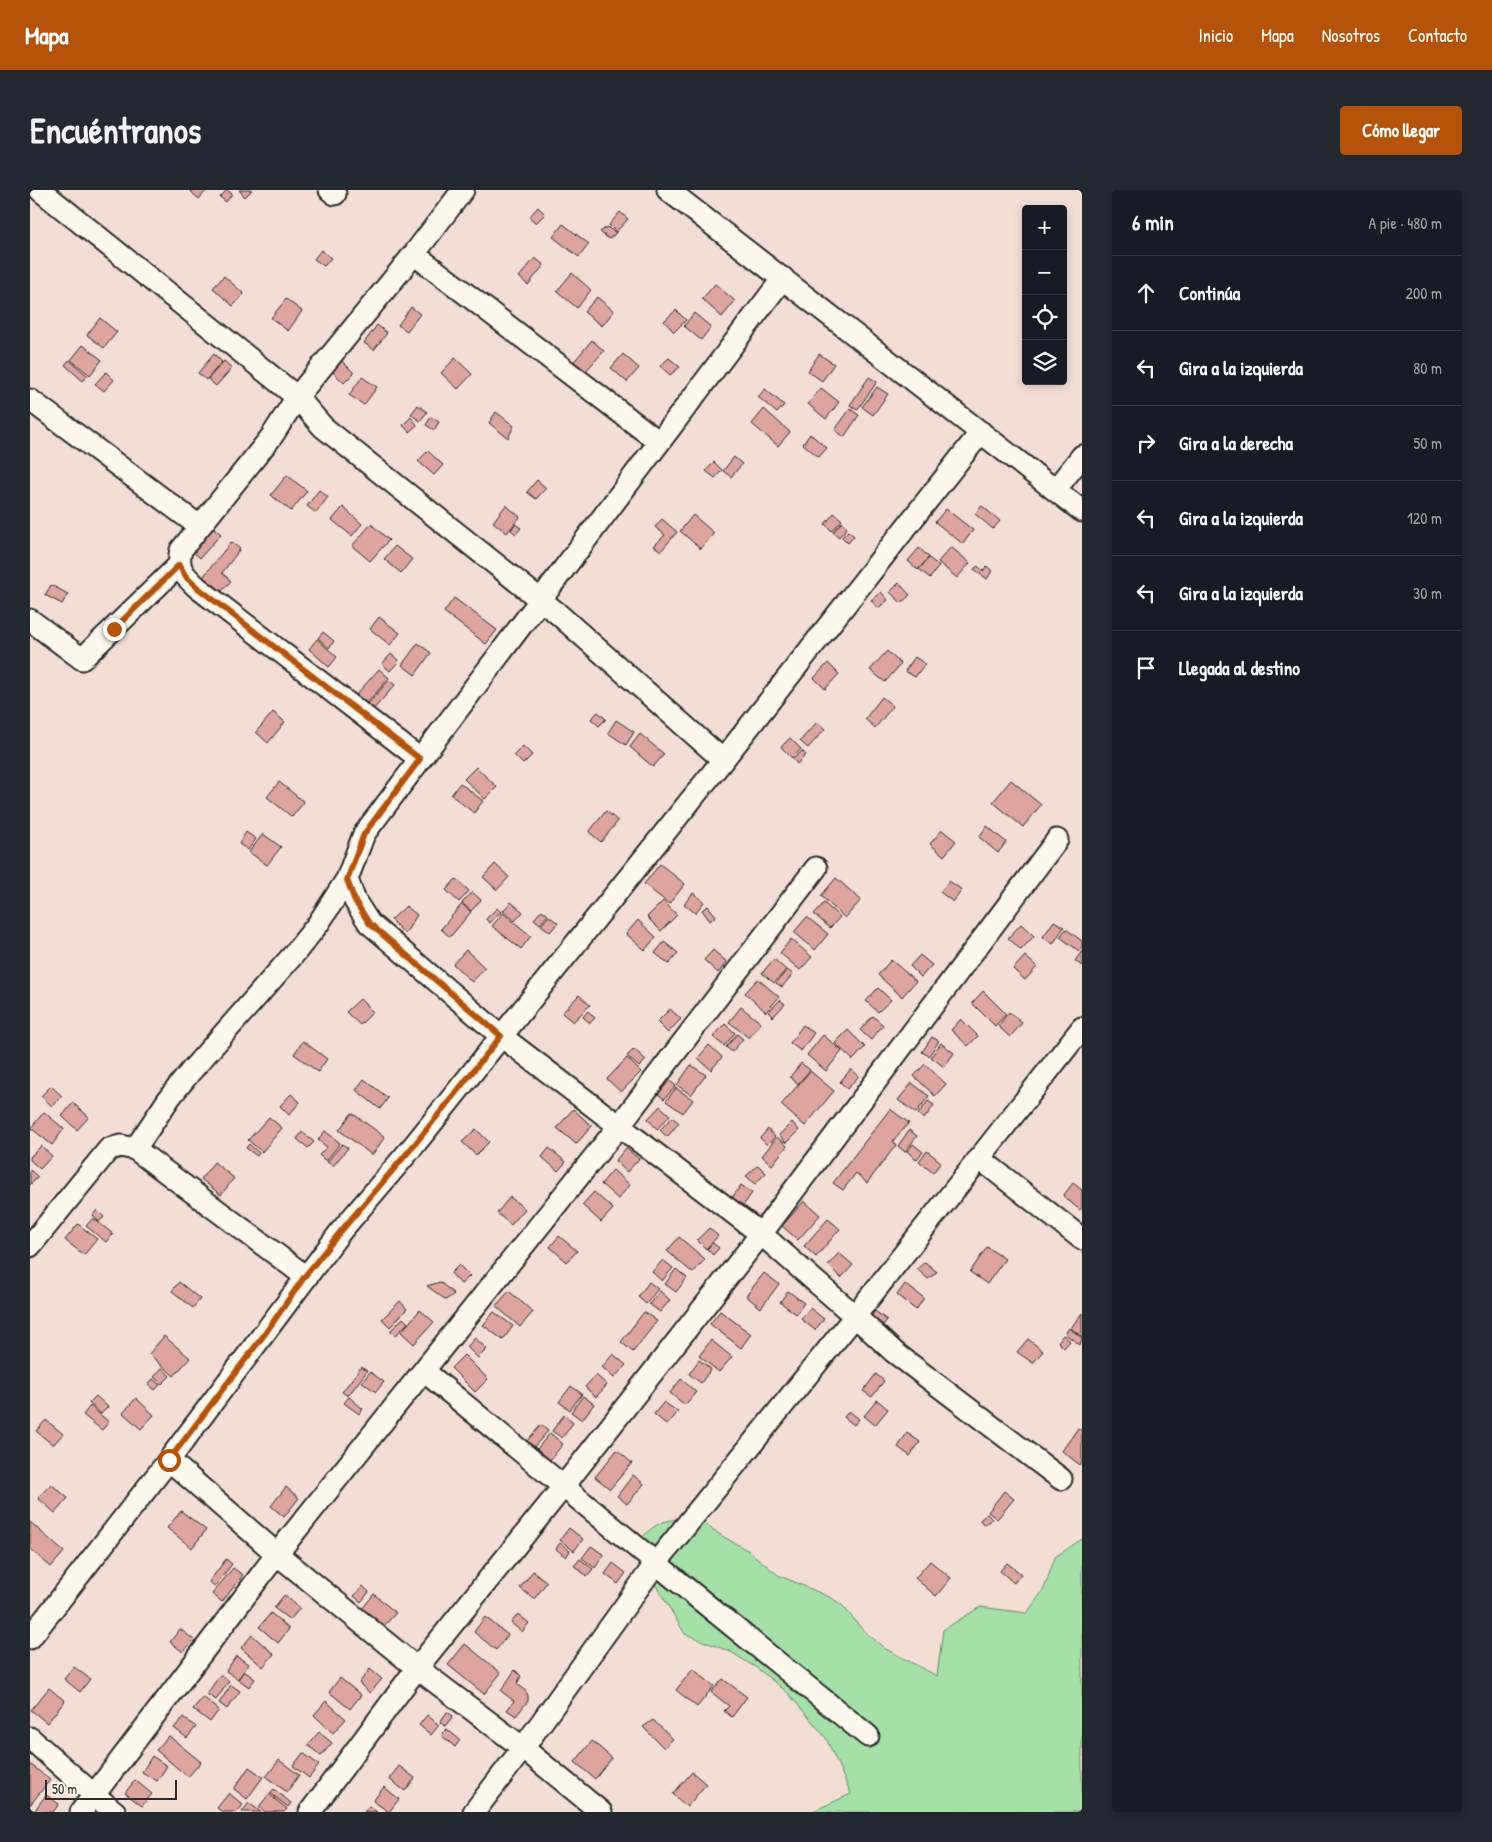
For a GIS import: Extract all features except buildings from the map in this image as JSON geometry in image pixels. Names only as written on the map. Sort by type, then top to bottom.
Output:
[{"type":"street","points":[[40,190],[298,397],[323,426],[557,614],[723,760]]},
{"type":"street","points":[[30,620],[82,659],[179,565],[181,550],[199,526],[272,436],[298,397],[414,254],[463,190]]},
{"type":"street","points":[[668,190],[1082,511]]},
{"type":"street","points":[[414,254],[659,442]]},
{"type":"street","points":[[135,1150],[170,1098],[318,924],[347,880],[364,834],[783,278]]},
{"type":"street","points":[[30,400],[199,526]]},
{"type":"street","points":[[30,1638],[264,1335],[305,1276],[415,1144],[723,760],[981,432]]},
{"type":"street","points":[[1055,490],[1082,456]]},
{"type":"street","points":[[179,565],[187,578],[198,588],[420,759]]},
{"type":"street","points":[[310,1812],[417,1668],[564,1487],[761,1234],[1057,840]]},
{"type":"street","points":[[88,1804],[277,1554],[618,1126],[816,868]]},
{"type":"street","points":[[347,880],[355,901],[369,923],[501,1036],[761,1234],[894,1352],[1061,1478]]},
{"type":"street","points":[[474,1812],[523,1748],[656,1563],[855,1316],[1082,1028]]},
{"type":"street","points":[[30,1246],[109,1149],[121,1146],[135,1150],[305,1276]]},
{"type":"street","points":[[979,1158],[1082,1239]]},
{"type":"street","points":[[424,1371],[868,1736]]},
{"type":"street","points":[[169,1460],[277,1554],[417,1668],[523,1748],[601,1812]]},
{"type":"street","points":[[30,1738],[88,1804],[116,1812]]},
{"type":"green space","points":[[696,1517],[722,1536],[749,1551],[778,1575],[832,1598],[843,1606],[861,1628],[884,1648],[937,1676],[943,1630],[980,1607],[1027,1613],[1044,1589],[1055,1557],[1082,1539],[1082,1812],[811,1812],[851,1794],[826,1738],[787,1692],[758,1669],[731,1652],[685,1634],[633,1547],[648,1531],[660,1523]]},
{"type":"route","points":[[114,629],[179,565],[187,578],[198,588],[420,759],[364,834],[347,880],[355,901],[369,923],[501,1036],[415,1144],[305,1276],[264,1335],[169,1460]]}]
